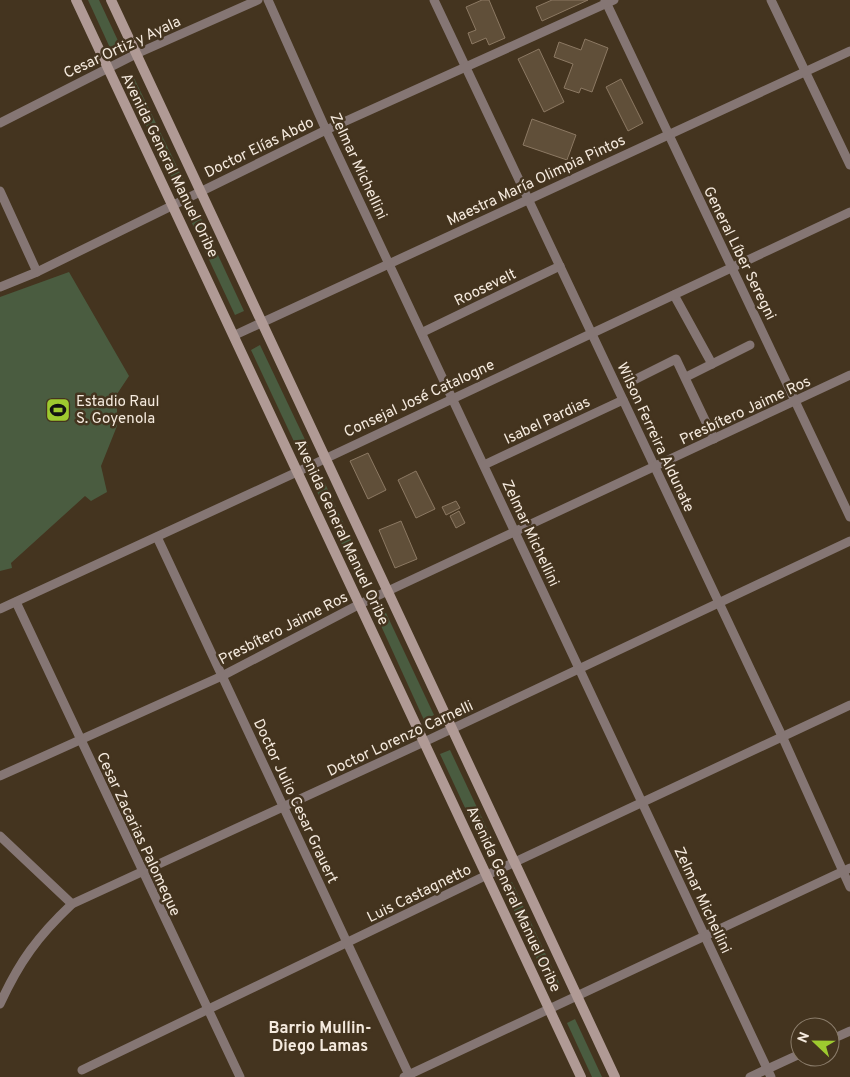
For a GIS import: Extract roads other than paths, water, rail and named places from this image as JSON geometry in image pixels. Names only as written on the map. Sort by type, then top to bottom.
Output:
[{"type":"main road","name":"Avenida General Manuel Oribe","points":[[76,0],[235,335],[297,472],[581,1077]]},
{"type":"main road","name":"Avenida General Manuel Oribe","points":[[111,0],[199,192],[615,1077]]},
{"type":"street","name":"Cesar Ortiz y Ayala","points":[[0,122],[136,54],[258,0]]},
{"type":"street","name":"Zelmar Michellini","points":[[268,0],[326,130],[770,1073]]},
{"type":"street","name":"Wilson Ferreira Aldunate","points":[[434,0],[846,870],[850,887]]},
{"type":"street","points":[[771,0],[850,166]]},
{"type":"street","name":"Doctor Elías Abdo","points":[[0,287],[37,272],[326,130],[609,1]]},
{"type":"street","name":"General Líber Seregni","points":[[609,1],[668,134],[850,517]]},
{"type":"street","name":"Maestra María Olimpia Pintos","points":[[235,335],[528,198],[850,51]]},
{"type":"street","points":[[0,191],[37,272]]},
{"type":"street","name":"Consejal José Catalogne","points":[[0,609],[297,472],[850,212]]},
{"type":"street","name":"Roosevelt","points":[[422,332],[560,266]]},
{"type":"street","points":[[674,295],[712,364]]},
{"type":"street","points":[[686,377],[750,345]]},
{"type":"street","points":[[632,381],[676,359],[714,439]]},
{"type":"street","name":"Presbítero Jaime Ros","points":[[0,776],[222,676],[360,604],[850,375]]},
{"type":"street","name":"Isabel Pardias","points":[[484,464],[623,400]]},
{"type":"street","name":"Doctor Julio Cesar Grauert","points":[[157,537],[407,1076]]},
{"type":"street","name":"Doctor Lorenzo Carnelli","points":[[0,1004],[16,969],[49,926],[72,904],[284,808],[850,541]]},
{"type":"street","name":"Cesar Zacarias Palomeque","points":[[16,602],[206,1010],[240,1077]]},
{"type":"street","name":"Luis Castagnetto","points":[[82,1070],[486,875],[850,705]]},
{"type":"street","points":[[0,836],[72,904]]},
{"type":"street","points":[[407,1076],[846,870]]},
{"type":"street","points":[[750,1077],[770,1073],[790,1060]]},
{"type":"place","name":"Estadio Raul S. Goyenola","points":[[58,410]]},
{"type":"district","name":"Barrio Mullin- Diego Lamas","points":[[320,1036]]}]
